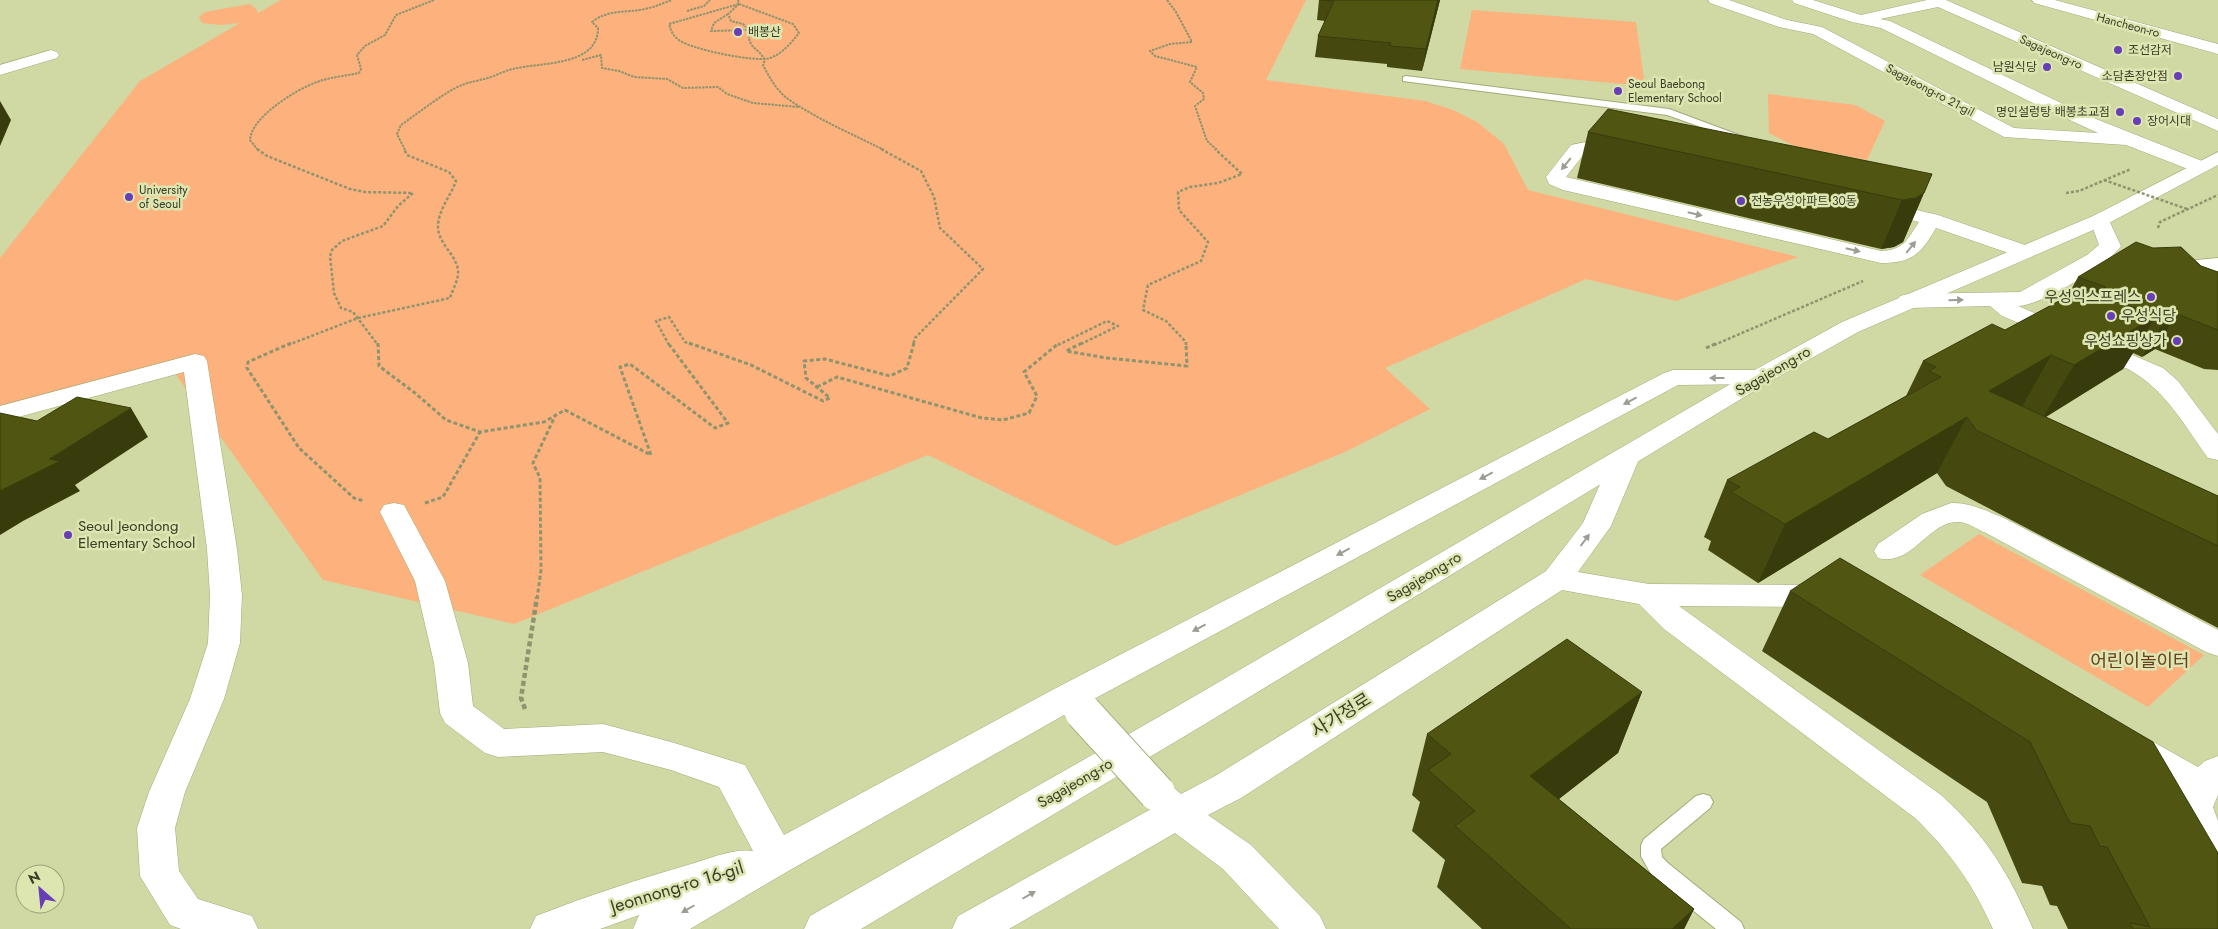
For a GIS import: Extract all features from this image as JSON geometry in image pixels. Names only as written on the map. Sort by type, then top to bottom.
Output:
[{"type":"street","points":[[1715,0],[1784,24],[1800,26]]},
{"type":"street","points":[[1799,0],[1856,19]]},
{"type":"street","points":[[1882,0],[1911,9]]},
{"type":"street","name":"Hancheon-ro","points":[[2039,0],[2218,49]]},
{"type":"street","points":[[1766,32],[1911,9],[1936,1]]},
{"type":"street","name":"Sagajeong-ro","points":[[1936,1],[2218,126]]},
{"type":"street","name":"Sagajeong-ro 21-gil","points":[[1856,19],[1885,24],[2125,140],[2209,163]]},
{"type":"street","name":"Sagajeong-ro 21-gil","points":[[1800,26],[1817,30],[2010,133],[2125,140]]},
{"type":"street","points":[[0,70],[51,56]]},
{"type":"street","points":[[1636,154],[1596,146],[1578,149],[1556,177],[1556,180],[1564,184],[1881,257],[1904,256],[1910,251],[1931,219]]},
{"type":"street","name":"Sagajeong-ro","points":[[824,929],[1188,717],[1760,377],[1850,328],[1908,301],[2029,250],[2129,251],[2209,163]]},
{"type":"street","points":[[1887,190],[2029,250]]},
{"type":"street","points":[[1864,204],[1931,219],[2029,250]]},
{"type":"street","points":[[2129,251],[2202,288]]},
{"type":"street","points":[[1908,301],[2025,299],[2095,260],[2129,251],[2218,265]]},
{"type":"street","points":[[1995,299],[2010,311],[2137,364],[2154,373],[2169,386],[2218,452]]},
{"type":"street","points":[[0,414],[195,361],[222,550],[226,595],[224,644],[207,699],[167,792],[156,828],[160,876],[184,912],[222,926],[238,929]]},
{"type":"street","points":[[653,929],[776,858],[1075,705],[1673,378],[1760,377]]},
{"type":"street","name":"사가정로","points":[[990,924],[1167,803],[1228,787],[1557,580],[1596,526],[1626,457]]},
{"type":"street","points":[[394,512],[430,581],[451,664],[457,713],[498,743],[603,738],[671,756],[732,776],[776,858]]},
{"type":"street","points":[[1889,551],[1944,514],[1961,512],[1996,526],[2218,644]]},
{"type":"street","points":[[1557,580],[1649,595],[1852,598]]},
{"type":"street","points":[[1649,595],[1675,621],[1917,797],[1941,817],[1965,845],[1992,884],[2014,929]]},
{"type":"street","points":[[1075,705],[1167,803],[1237,857],[1306,929]]},
{"type":"street","points":[[2108,732],[2210,779],[2194,807],[2204,834],[2218,856]]},
{"type":"street","name":"Jeonnong-ro 16-gil","points":[[550,929],[700,877],[776,858]]},
{"type":"lane","points":[[1406,79],[1669,112],[1760,144]]},
{"type":"lane","points":[[1703,802],[1651,844],[1650,853],[1653,862],[1661,871],[1733,929]]},
{"type":"path","points":[[434,0],[396,15],[385,35],[360,50],[357,55],[361,69],[359,73],[319,81],[292,94],[254,126],[249,133],[250,140],[256,148],[267,156],[350,189],[365,192],[413,193],[398,206],[383,226],[342,240],[332,250],[330,256],[336,300],[341,308],[353,312],[378,342],[379,366],[415,393],[446,420],[480,432],[544,422],[565,410],[651,455],[620,367],[630,364],[715,428],[728,423],[672,351],[656,321],[670,318],[685,342],[751,365],[823,401],[830,398],[806,378],[804,361],[825,359],[890,376],[907,368],[915,338],[983,269],[940,228],[934,197],[922,171],[800,107],[787,98],[771,80],[761,53],[751,46],[748,41],[750,30]]},
{"type":"path","points":[[480,432],[443,497],[394,512],[354,498],[299,448],[247,368],[248,362],[263,354],[358,318],[450,298],[458,267],[438,232],[438,223],[456,182],[449,172],[408,155],[397,134],[401,125],[461,85],[508,71],[566,61],[580,56],[585,53],[598,37],[598,28],[592,22],[597,18],[613,13],[646,9],[672,0]]},
{"type":"path","points":[[687,11],[704,6],[710,0]]},
{"type":"path","points":[[738,0],[739,4]]},
{"type":"path","points":[[817,387],[837,377],[982,418],[1004,420],[1029,413],[1037,396],[1024,372],[1060,342],[1107,321],[1118,326],[1066,351],[1107,358],[1187,366],[1186,342],[1166,321],[1143,310],[1148,285],[1201,261],[1208,242],[1179,210],[1178,192],[1190,187],[1218,183],[1242,174],[1206,140],[1195,106],[1204,99],[1203,94],[1190,82],[1197,67],[1155,56],[1150,51],[1170,44],[1192,42],[1176,12],[1167,0]]},
{"type":"path","points":[[739,4],[714,23],[711,31],[750,30]]},
{"type":"path","points":[[739,4],[793,24],[799,33],[777,53],[765,60],[698,49],[676,38],[668,28],[668,24],[676,21],[739,4]]},
{"type":"path","points":[[728,14],[731,21],[743,24],[750,30]]},
{"type":"path","points":[[582,60],[602,55],[602,68],[634,76],[666,79],[682,88],[718,87],[727,94],[753,103],[800,107]]},
{"type":"path","points":[[2066,193],[2079,191],[2131,169]]},
{"type":"path","points":[[2104,180],[2187,209]]},
{"type":"path","points":[[2158,228],[2160,222],[2218,195]]},
{"type":"path","points":[[1673,378],[1673,370],[1687,356],[1866,280]]},
{"type":"path","points":[[529,717],[521,698],[542,570],[540,478],[534,463],[556,414]]},
{"type":"green space","points":[[281,0],[1306,0],[1266,80],[1425,101],[1453,110],[1477,122],[1504,144],[1528,190],[1798,257],[1676,301],[1586,279],[1385,368],[1430,409],[1345,452],[1116,546],[928,455],[514,624],[323,580],[174,372],[0,414],[0,258],[140,81],[240,23],[221,25],[202,23],[199,17],[205,12],[250,4],[258,13]]},
{"type":"green space","points":[[1472,10],[1636,22],[1645,86],[1460,69]]},
{"type":"green space","points":[[1768,94],[1855,105],[1885,121],[1867,160],[1794,146],[1769,133]]},
{"type":"green space","name":"어린이놀이터","points":[[1979,534],[2204,655],[2148,707],[1920,575]]},
{"type":"building","points":[[1321,0],[1438,0],[1426,49],[1390,46],[1391,43],[1318,36],[1334,1]]},
{"type":"building","points":[[1608,109],[1932,174],[1924,193],[1916,198],[1902,200],[1588,132]]},
{"type":"building","points":[[2136,242],[2153,248],[2181,247],[2201,266],[2218,272],[2218,330],[2177,314],[2164,322],[2154,318],[2156,316],[2096,293],[2106,287],[2078,277]]},
{"type":"building","points":[[2083,288],[2156,316],[2074,365],[2051,355],[1989,391],[2218,496],[2218,546],[1976,430],[1967,417],[1785,524],[1731,492],[1740,487],[1727,480],[1814,432],[1828,439],[1941,377],[1929,371],[1936,367],[1923,361],[1992,324],[2005,330]]},
{"type":"building","points":[[77,397],[131,408],[49,459],[60,461],[0,491],[0,413],[37,421]]},
{"type":"building","points":[[1840,558],[2153,742],[2218,853],[2218,929],[2133,929],[2130,923],[2150,927],[2107,847],[2100,846],[2090,826],[2070,823],[2030,742],[1790,591]]},
{"type":"building","points":[[1567,639],[1642,692],[1530,776],[1694,909],[1672,929],[1571,929],[1455,826],[1475,811],[1428,770],[1451,754],[1427,734]]},
{"type":"place","name":"배봉산","points":[[738,32]]},
{"type":"place","name":"조선감저","points":[[2118,50]]},
{"type":"place","name":"남원식당","points":[[2047,67]]},
{"type":"place","name":"소담촌장안점","points":[[2178,76]]},
{"type":"place","name":"Seoul Baebong Elementary School","points":[[1618,91]]},
{"type":"place","name":"명인설렁탕 배봉초교점","points":[[2120,112]]},
{"type":"place","name":"장어시대","points":[[2137,121]]},
{"type":"place","name":"University of Seoul","points":[[129,197]]},
{"type":"place","name":"전농우성아파트 30동","points":[[1741,201]]},
{"type":"place","name":"우성익스프레스","points":[[2151,297]]},
{"type":"place","name":"우성식당","points":[[2111,316]]},
{"type":"place","name":"우성쇼핑상가","points":[[2177,341]]},
{"type":"place","name":"Seoul Jeondong Elementary School","points":[[68,535]]}]
